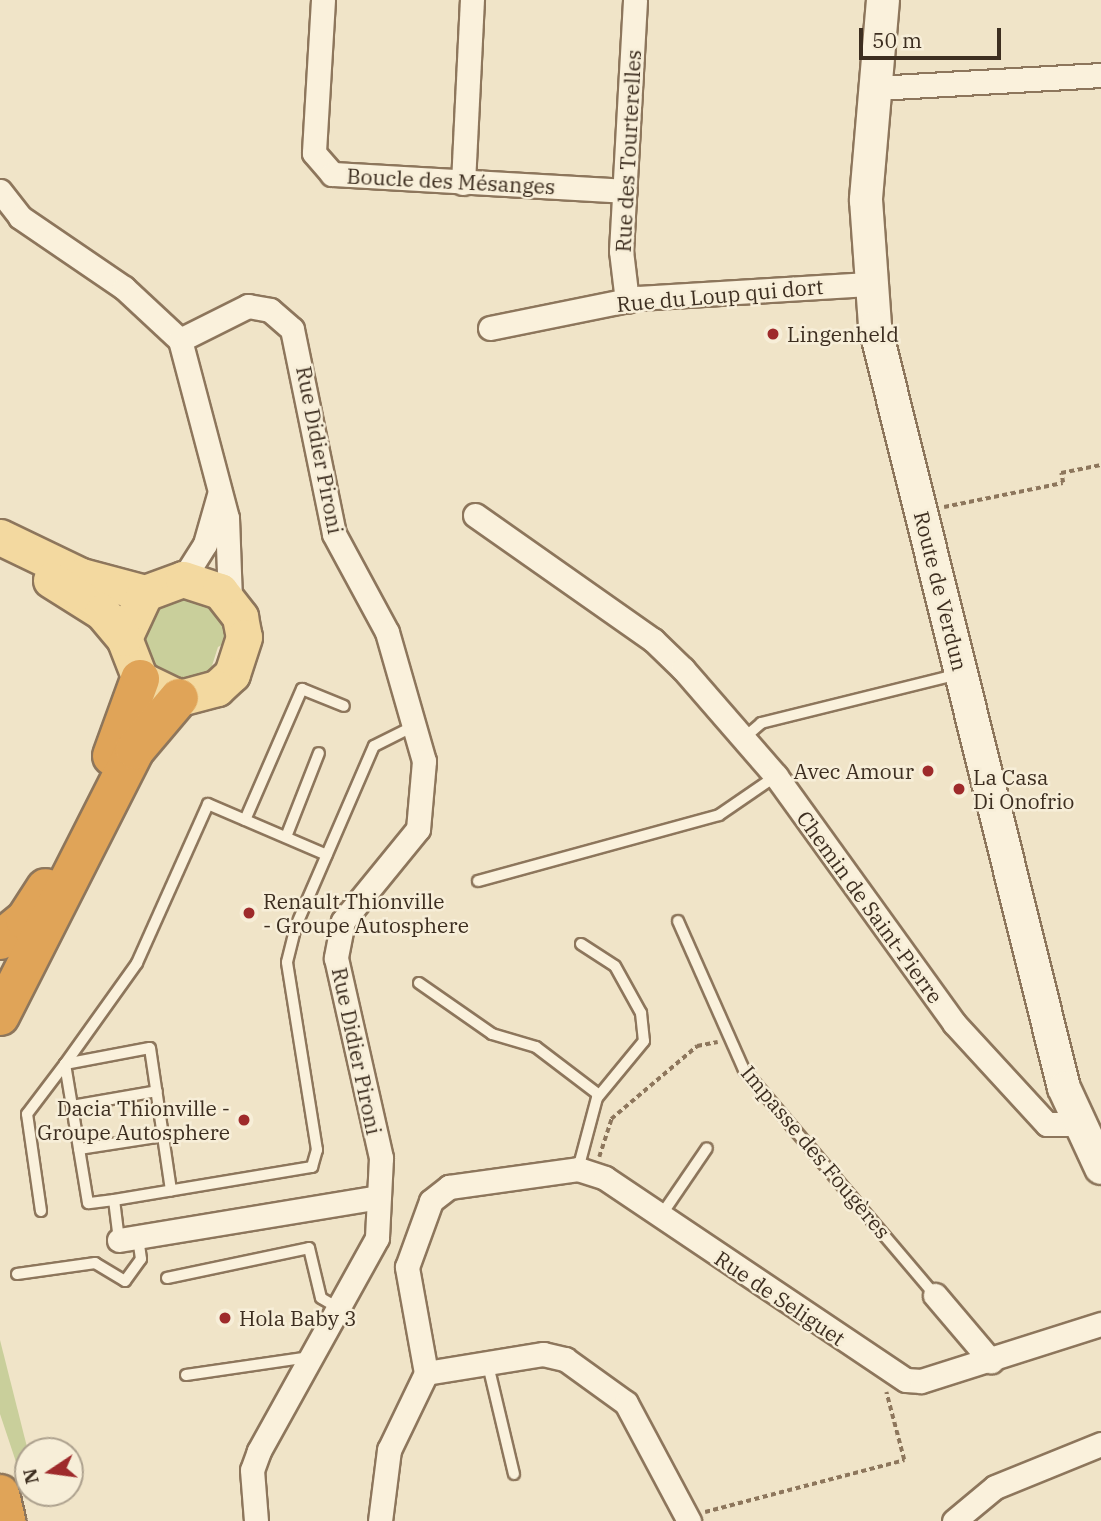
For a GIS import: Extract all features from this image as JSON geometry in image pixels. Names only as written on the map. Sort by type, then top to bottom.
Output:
[{"type":"highway","points":[[0,940],[41,898],[103,777],[140,679]]},
{"type":"highway","points":[[0,1016],[135,750],[179,698]]},
{"type":"highway","points":[[0,1494],[6,1521]]},
{"type":"main road","name":"Route de Verdun","points":[[883,0],[866,200],[869,284],[921,512],[1077,1124],[1101,1168]]},
{"type":"main road","points":[[0,537],[81,576],[145,593],[183,579],[208,584],[230,600],[244,637],[232,674],[217,688],[179,698],[140,679],[124,638],[79,596],[0,556]]},
{"type":"main road","points":[[124,638],[145,593]]},
{"type":"street","name":"Boucle des Mésanges","points":[[323,0],[314,153],[332,174],[625,191]]},
{"type":"street","points":[[463,183],[472,0]]},
{"type":"street","name":"Rue des Tourterelles","points":[[627,301],[621,251],[635,0]]},
{"type":"street","points":[[876,88],[1101,75]]},
{"type":"street","points":[[0,191],[20,217],[124,288],[180,341],[227,518],[230,600]]},
{"type":"street","name":"Rue du Loup qui dort","points":[[490,328],[627,301],[869,284]]},
{"type":"street","name":"Rue Didier Pironi","points":[[180,341],[248,306],[270,310],[292,329],[334,534],[387,632],[424,761],[418,829],[343,921],[336,958],[381,1158],[377,1238],[252,1469],[256,1521]]},
{"type":"street","points":[[183,579],[205,544],[220,492]]},
{"type":"street","name":"Chemin de Saint-Pierre","points":[[475,515],[653,640],[776,776],[954,1023],[1047,1124],[1077,1124]]},
{"type":"street","points":[[380,1521],[389,1450],[426,1373],[407,1267],[432,1201],[465,1184],[586,1171]]},
{"type":"street","name":"Rue de Seliguet","points":[[586,1171],[660,1217],[890,1373],[921,1381],[1101,1324]]},
{"type":"street","points":[[129,1239],[378,1197]]},
{"type":"street","name":"Impasse des Fougères","points":[[935,1295],[990,1361]]},
{"type":"street","points":[[426,1373],[556,1355],[612,1390],[634,1415],[688,1518]]},
{"type":"street","points":[[954,1521],[995,1487],[1101,1444]]},
{"type":"lane","points":[[744,738],[761,723],[961,673]]},
{"type":"lane","points":[[245,820],[302,688],[344,706]]},
{"type":"lane","points":[[65,1064],[88,1203],[312,1167],[317,1150],[287,962],[327,855],[374,746],[414,726]]},
{"type":"lane","points":[[286,837],[319,753]]},
{"type":"lane","points":[[478,881],[719,815],[776,776]]},
{"type":"lane","points":[[41,1211],[27,1114],[137,963],[208,804],[327,855]]},
{"type":"lane","name":"Impasse des Fougères","points":[[678,921],[744,1070],[935,1295]]},
{"type":"lane","points":[[581,944],[615,965],[641,1013],[644,1041],[597,1098],[586,1171]]},
{"type":"lane","points":[[419,983],[492,1034],[536,1047],[597,1098]]},
{"type":"lane","points":[[65,1064],[150,1048],[171,1190]]},
{"type":"lane","points":[[72,1106],[157,1091]]},
{"type":"lane","points":[[79,1149],[163,1136]]},
{"type":"lane","points":[[660,1217],[706,1148]]},
{"type":"lane","points":[[17,1274],[95,1263],[125,1281],[141,1259],[129,1239],[114,1200]]},
{"type":"lane","points":[[167,1278],[309,1248],[321,1298],[338,1308]]},
{"type":"lane","points":[[186,1375],[312,1356]]},
{"type":"lane","points":[[488,1365],[514,1474]]},
{"type":"path","points":[[921,512],[1063,483],[1061,473],[1101,465]]},
{"type":"path","points":[[586,1171],[611,1119],[697,1046],[730,1039]]},
{"type":"path","points":[[688,1518],[904,1460],[885,1390],[890,1373]]},
{"type":"green space","points":[[171,593],[212,599],[231,640],[218,647],[209,675],[179,682],[155,672],[140,647],[144,615]]},
{"type":"green space","points":[[0,1340],[24,1437],[14,1437],[14,1456],[0,1414]]},
{"type":"place","name":"Lingenheld","points":[[773,334]]},
{"type":"place","name":"Avec Amour","points":[[928,771]]},
{"type":"place","name":"La Casa Di Onofrio","points":[[959,789]]},
{"type":"place","name":"Renault Thionville - Groupe Autosphere","points":[[249,913]]},
{"type":"place","name":"Dacia Thionville - Groupe Autosphere","points":[[244,1120]]},
{"type":"place","name":"Hola Baby 3","points":[[225,1318]]}]
